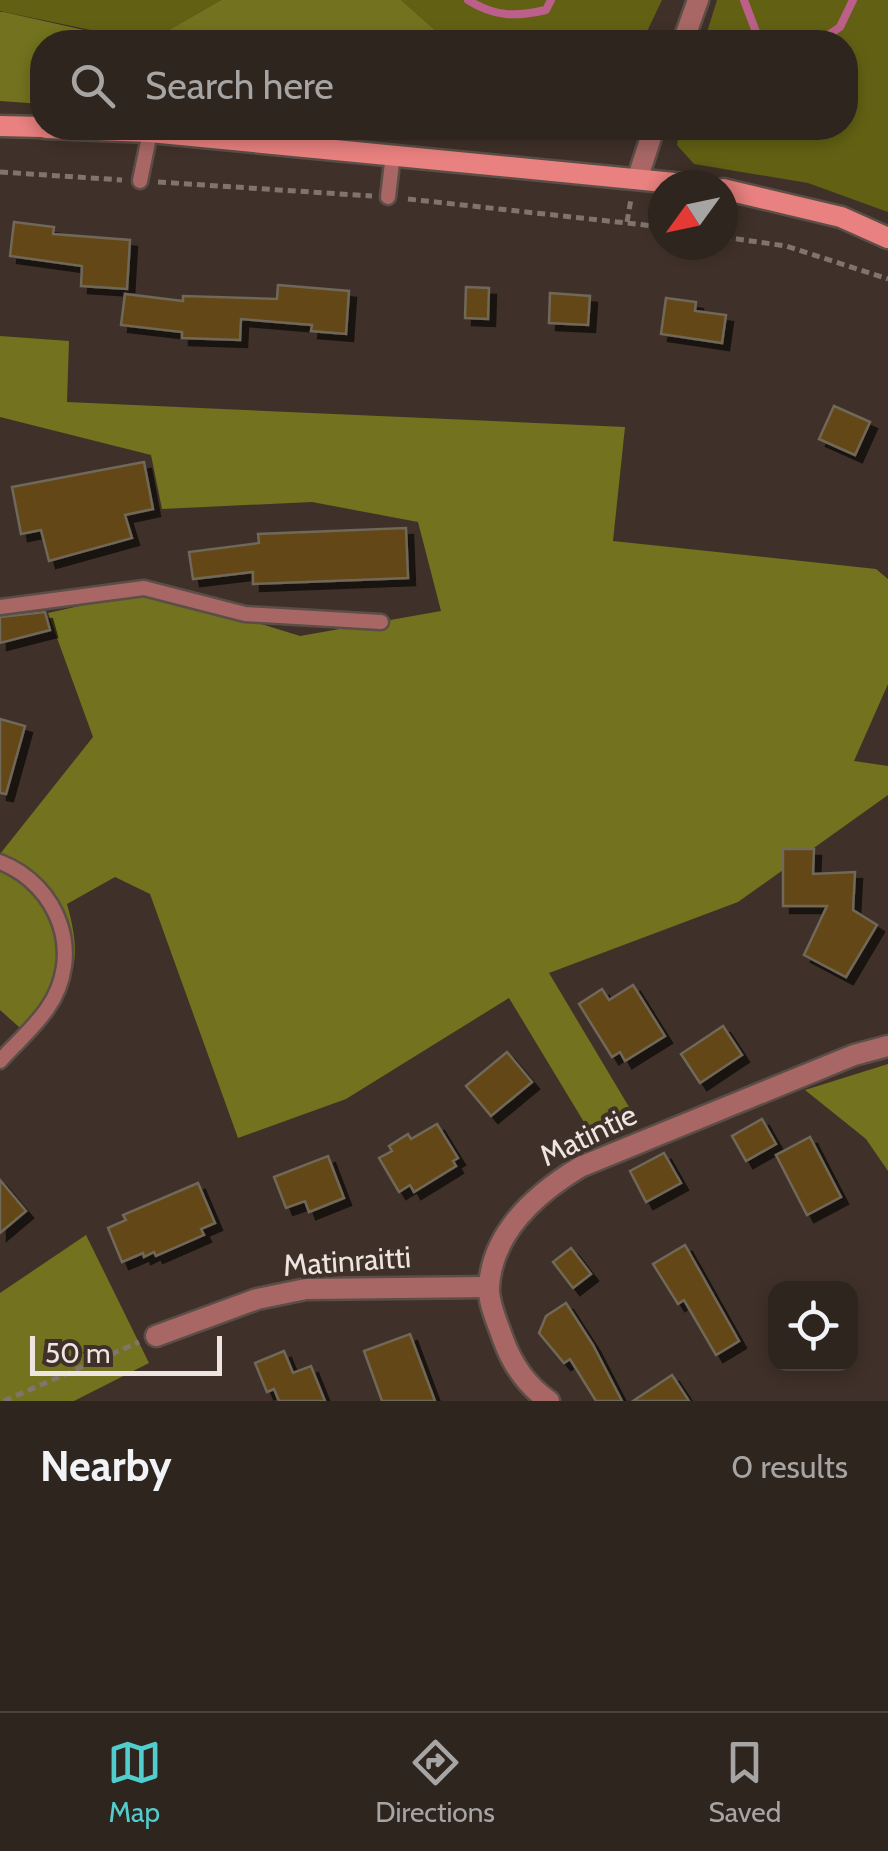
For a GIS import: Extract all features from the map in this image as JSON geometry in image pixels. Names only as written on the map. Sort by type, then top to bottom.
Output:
[{"type":"main road","points":[[0,126],[30,127]]},
{"type":"main road","points":[[238,140],[648,178]]},
{"type":"main road","points":[[738,192],[826,212],[888,238]]},
{"type":"street","points":[[687,30],[698,0]]},
{"type":"street","points":[[638,177],[650,140]]},
{"type":"street","name":"Matintie","points":[[488,1287],[504,1241],[520,1211],[556,1182],[705,1115],[888,1046]]},
{"type":"street","points":[[488,1287],[518,1370],[549,1401]]},
{"type":"street","name":"Matinraitti","points":[[156,1336],[257,1300],[306,1289],[488,1287]]},
{"type":"lane","points":[[140,181],[148,140]]},
{"type":"lane","points":[[388,197],[393,154]]},
{"type":"lane","points":[[0,607],[144,588],[245,614],[381,622]]},
{"type":"lane","points":[[0,862],[26,876],[53,902],[61,917],[63,941],[61,978],[48,1008],[0,1061]]},
{"type":"path","points":[[0,172],[388,197],[648,225]]},
{"type":"path","points":[[738,239],[786,246],[888,279]]},
{"type":"path","points":[[4,1401],[156,1336]]},
{"type":"shaded area","points":[[0,0],[221,0],[169,30],[91,30],[0,11]]},
{"type":"shaded area","points":[[221,0],[401,0],[435,30],[169,30]]},
{"type":"shaded area","points":[[401,0],[662,0],[648,30],[435,30]]},
{"type":"shaded area","points":[[717,0],[888,0],[888,212],[808,183],[694,164],[677,145],[678,140],[858,140],[858,30],[708,30]]},
{"type":"shaded area","points":[[0,12],[84,30],[30,30],[30,103],[0,101]]},
{"type":"shaded area","points":[[0,336],[69,341],[67,402],[625,427],[613,541],[876,569],[888,579],[888,684],[854,761],[888,766],[888,795],[738,902],[549,973],[638,1122],[596,1142],[509,998],[346,1099],[238,1138],[150,894],[115,877],[67,904],[75,946],[70,976],[28,1035],[0,1010],[0,854],[93,737],[48,613],[151,590],[300,636],[441,611],[418,522],[312,502],[162,509],[151,455],[0,417]]},
{"type":"shaded area","points":[[888,1064],[888,1171],[866,1139],[805,1090]]},
{"type":"shaded area","points":[[86,1235],[149,1363],[74,1401],[0,1401],[0,1293]]},
{"type":"building","points":[[14,222],[54,227],[53,234],[130,240],[127,289],[81,286],[82,266],[10,256]]},
{"type":"building","points":[[278,285],[349,291],[346,334],[311,331],[312,325],[241,319],[240,340],[182,338],[182,332],[121,325],[125,294],[183,301],[183,296],[277,299]]},
{"type":"building","points":[[466,287],[489,288],[488,319],[465,318]]},
{"type":"building","points":[[550,293],[590,296],[588,325],[549,323]]},
{"type":"building","points":[[666,298],[696,302],[695,311],[726,315],[722,343],[661,334]]},
{"type":"building","points":[[834,406],[870,422],[855,455],[819,439]]},
{"type":"building","points":[[144,462],[153,509],[125,515],[132,538],[49,561],[41,530],[21,534],[12,487]]},
{"type":"building","points":[[406,528],[408,578],[253,584],[253,572],[193,579],[189,552],[259,543],[258,534]]},
{"type":"building","points":[[45,612],[50,630],[0,643],[0,617]]},
{"type":"building","points":[[0,719],[25,726],[6,794],[0,793]]},
{"type":"building","points":[[783,849],[814,849],[813,874],[855,872],[853,910],[877,925],[846,977],[804,955],[827,906],[783,906]]},
{"type":"building","points":[[633,985],[665,1036],[625,1061],[620,1052],[612,1057],[579,1004],[602,989],[609,1000]]},
{"type":"building","points":[[723,1026],[742,1055],[700,1083],[681,1054]]},
{"type":"building","points":[[507,1052],[532,1082],[491,1116],[466,1086]]},
{"type":"building","points":[[762,1119],[776,1144],[746,1161],[732,1136]]},
{"type":"building","points":[[437,1124],[458,1158],[453,1161],[456,1166],[414,1192],[410,1185],[399,1192],[379,1158],[408,1134],[411,1139]]},
{"type":"building","points":[[810,1137],[841,1197],[807,1215],[776,1155]]},
{"type":"building","points":[[664,1153],[681,1183],[646,1202],[630,1171]]},
{"type":"building","points":[[328,1156],[344,1198],[309,1212],[305,1201],[286,1208],[274,1177]]},
{"type":"building","points":[[0,1180],[26,1211],[0,1233]]},
{"type":"building","points":[[198,1183],[215,1223],[201,1229],[204,1235],[156,1256],[154,1252],[144,1257],[143,1253],[122,1262],[108,1228],[126,1220],[123,1215]]},
{"type":"building","points":[[685,1245],[739,1341],[716,1355],[684,1300],[678,1304],[653,1264]]},
{"type":"building","points":[[571,1248],[591,1274],[573,1288],[553,1262]]},
{"type":"building","points":[[566,1303],[622,1401],[596,1401],[570,1359],[564,1363],[539,1333],[546,1316]]},
{"type":"building","points":[[410,1334],[435,1401],[382,1401],[364,1351]]},
{"type":"building","points":[[284,1351],[293,1373],[311,1366],[325,1401],[279,1401],[274,1389],[267,1392],[255,1363]]},
{"type":"building","points":[[672,1375],[689,1401],[633,1401]]},
{"type":"waterway","points":[[468,0],[487,10],[515,14],[546,10],[551,0]]},
{"type":"waterway","points":[[744,0],[755,30]]},
{"type":"waterway","points":[[836,30],[853,0]]}]
